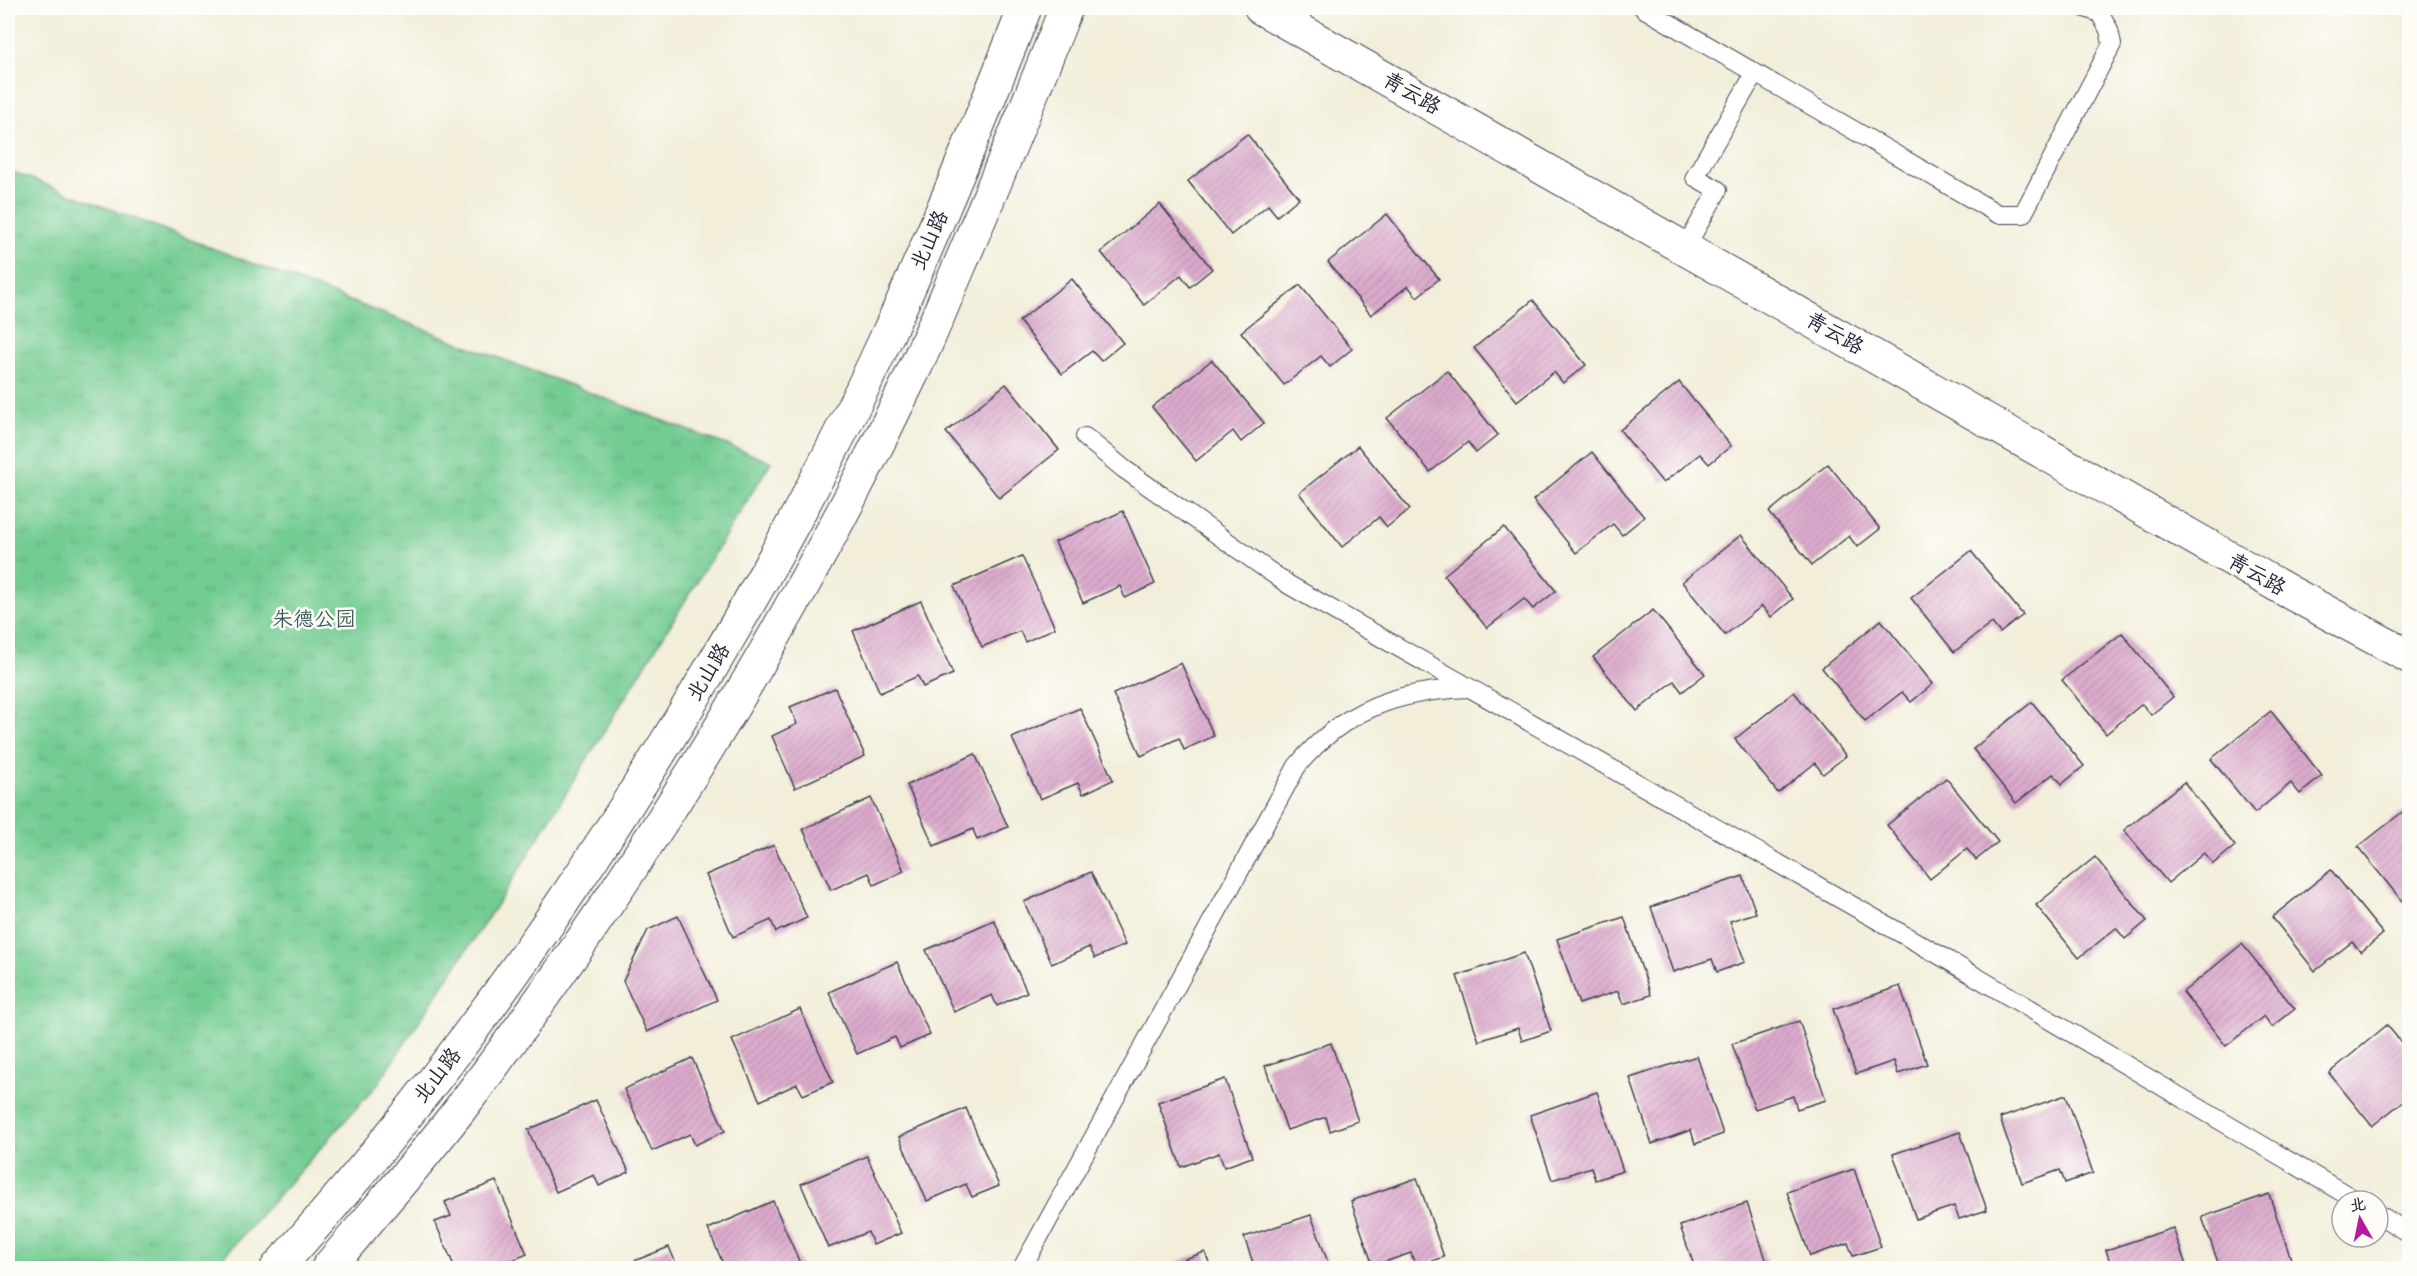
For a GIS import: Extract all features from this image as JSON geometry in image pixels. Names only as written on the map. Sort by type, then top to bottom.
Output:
[{"type":"street","name":"北山路","points":[[277,1269],[441,1073],[514,972],[653,765],[734,630],[810,491],[881,350],[975,134],[1025,8]]},
{"type":"street","name":"北山路","points":[[328,1269],[471,1096],[545,994],[617,891],[673,805],[767,649],[844,509],[916,366],[1010,148],[1066,8]]},
{"type":"street","name":"青云路","points":[[1261,8],[2409,657]]},
{"type":"lane","points":[[1643,8],[1998,214],[2023,214],[2112,44],[2109,30],[2100,14],[2085,8]]},
{"type":"lane","points":[[1685,248],[1718,190],[1695,177],[1755,73]]},
{"type":"lane","points":[[1085,437],[1124,469],[1289,585],[1939,955],[2338,1189]]},
{"type":"lane","points":[[1022,1269],[1297,766],[1315,744],[1351,717],[1395,698],[1432,690],[1469,688]]},
{"type":"lane","points":[[2390,1222],[2409,1234]]},
{"type":"green space","name":"朱德公园","points":[[8,170],[771,462],[503,895],[377,1085],[213,1268],[8,1268]]},
{"type":"building","points":[[1247,134],[1299,198],[1277,216],[1268,205],[1231,235],[1188,181]]},
{"type":"building","points":[[1160,204],[1212,269],[1190,287],[1181,275],[1144,305],[1101,252]]},
{"type":"building","points":[[1387,214],[1439,279],[1417,297],[1408,286],[1371,315],[1328,262]]},
{"type":"building","points":[[1072,279],[1123,343],[1101,361],[1092,351],[1062,374],[1019,321]]},
{"type":"building","points":[[1300,285],[1352,349],[1330,367],[1321,356],[1284,385],[1241,332]]},
{"type":"building","points":[[1533,300],[1586,365],[1563,383],[1554,372],[1517,401],[1474,348]]},
{"type":"building","points":[[1212,360],[1264,423],[1241,442],[1233,431],[1196,461],[1152,407]]},
{"type":"building","points":[[1447,371],[1498,435],[1476,453],[1468,442],[1430,472],[1387,418]]},
{"type":"building","points":[[1679,382],[1731,446],[1709,464],[1700,454],[1663,483],[1620,430]]},
{"type":"building","points":[[1006,384],[1059,450],[999,498],[946,432]]},
{"type":"building","points":[[1358,446],[1410,509],[1387,527],[1379,517],[1342,547],[1299,493]]},
{"type":"building","points":[[1592,452],[1644,517],[1622,535],[1613,524],[1576,553],[1533,500]]},
{"type":"building","points":[[1828,464],[1880,529],[1857,547],[1849,536],[1812,565],[1769,512]]},
{"type":"building","points":[[1123,511],[1155,584],[1125,598],[1120,586],[1083,603],[1055,542]]},
{"type":"building","points":[[1504,527],[1556,591],[1533,609],[1524,599],[1487,628],[1444,575]]},
{"type":"building","points":[[1741,535],[1793,599],[1771,617],[1762,606],[1725,635],[1682,582]]},
{"type":"building","points":[[1971,551],[2023,615],[2000,633],[1992,623],[1954,652],[1911,598]]},
{"type":"building","points":[[1022,556],[1055,628],[1025,642],[1020,631],[982,647],[954,586]]},
{"type":"building","points":[[921,601],[953,674],[923,687],[918,676],[880,693],[853,631]]},
{"type":"building","points":[[1653,610],[1705,674],[1682,692],[1674,681],[1637,711],[1593,657]]},
{"type":"building","points":[[1881,620],[1933,684],[1911,702],[1902,692],[1865,721],[1822,668]]},
{"type":"building","points":[[2122,633],[2173,697],[2151,715],[2142,704],[2106,734],[2062,680]]},
{"type":"building","points":[[1181,663],[1214,736],[1184,750],[1179,738],[1141,756],[1113,694]]},
{"type":"building","points":[[835,688],[865,756],[795,788],[772,736],[797,724],[790,707]]},
{"type":"building","points":[[1794,692],[1846,756],[1823,774],[1815,763],[1778,793],[1735,739]]},
{"type":"building","points":[[2032,702],[2084,766],[2062,784],[2053,774],[2016,803],[1973,749]]},
{"type":"building","points":[[1080,708],[1113,780],[1083,794],[1078,783],[1040,799],[1012,738]]},
{"type":"building","points":[[2271,711],[2322,776],[2300,794],[2291,783],[2255,813],[2211,759]]},
{"type":"building","points":[[975,754],[1008,827],[977,840],[973,829],[934,846],[907,785]]},
{"type":"building","points":[[1946,778],[1998,842],[1976,860],[1967,849],[1930,879],[1887,825]]},
{"type":"building","points":[[2184,782],[2235,846],[2213,864],[2204,853],[2168,883],[2124,830]]},
{"type":"building","points":[[871,798],[904,871],[874,885],[869,873],[831,890],[803,829]]},
{"type":"building","points":[[2410,806],[2410,894],[2402,901],[2358,847]]},
{"type":"building","points":[[774,845],[807,918],[776,932],[771,920],[733,937],[706,875]]},
{"type":"building","points":[[2095,857],[2147,921],[2125,939],[2116,928],[2079,958],[2036,905]]},
{"type":"building","points":[[2331,870],[2383,934],[2361,952],[2352,942],[2315,971],[2272,917]]},
{"type":"building","points":[[1091,872],[1125,945],[1095,958],[1089,947],[1052,964],[1024,902]]},
{"type":"building","points":[[1743,876],[1756,913],[1730,921],[1745,962],[1717,972],[1712,959],[1673,972],[1651,907]]},
{"type":"building","points":[[678,916],[717,1000],[647,1032],[623,981],[648,930]]},
{"type":"building","points":[[1624,917],[1651,995],[1623,1004],[1618,991],[1579,1004],[1557,939]]},
{"type":"building","points":[[994,920],[1027,992],[997,1006],[992,995],[954,1012],[926,950]]},
{"type":"building","points":[[2242,944],[2295,1009],[2272,1027],[2264,1016],[2226,1046],[2183,992]]},
{"type":"building","points":[[1524,953],[1551,1031],[1522,1041],[1518,1028],[1479,1041],[1457,976]]},
{"type":"building","points":[[897,962],[930,1035],[900,1048],[895,1037],[857,1054],[829,992]]},
{"type":"building","points":[[1900,986],[1927,1064],[1898,1074],[1894,1061],[1856,1074],[1833,1009]]},
{"type":"building","points":[[800,1009],[833,1082],[803,1095],[797,1084],[760,1101],[732,1040]]},
{"type":"building","points":[[1799,1021],[1826,1100],[1797,1109],[1793,1096],[1755,1109],[1732,1044]]},
{"type":"building","points":[[2387,1025],[2410,1053],[2410,1096],[2372,1126],[2329,1073]]},
{"type":"building","points":[[1331,1043],[1358,1121],[1330,1131],[1326,1117],[1287,1130],[1265,1066]]},
{"type":"building","points":[[1697,1056],[1723,1134],[1695,1144],[1691,1130],[1652,1144],[1630,1078]]},
{"type":"building","points":[[692,1058],[725,1131],[695,1145],[690,1134],[652,1151],[624,1089]]},
{"type":"building","points":[[1225,1079],[1252,1157],[1224,1167],[1219,1153],[1181,1167],[1158,1102]]},
{"type":"building","points":[[1597,1092],[1623,1171],[1595,1180],[1591,1167],[1552,1180],[1530,1115]]},
{"type":"building","points":[[2066,1095],[2093,1173],[2065,1183],[2060,1170],[2022,1183],[2000,1118]]},
{"type":"building","points":[[596,1100],[629,1172],[599,1186],[594,1175],[556,1192],[528,1130]]},
{"type":"building","points":[[966,1108],[999,1186],[972,1197],[966,1184],[927,1201],[899,1137]]},
{"type":"building","points":[[1960,1132],[1987,1210],[1959,1219],[1954,1206],[1916,1219],[1893,1154]]},
{"type":"building","points":[[867,1156],[901,1233],[873,1245],[868,1232],[828,1248],[801,1184]]},
{"type":"building","points":[[1854,1169],[1881,1247],[1853,1256],[1848,1243],[1810,1256],[1787,1192]]},
{"type":"building","points":[[1417,1178],[1444,1257],[1416,1266],[1411,1253],[1373,1266],[1351,1201]]},
{"type":"building","points":[[496,1181],[527,1254],[493,1268],[455,1268],[435,1222],[451,1216],[445,1202]]},
{"type":"building","points":[[2269,1194],[2294,1268],[2220,1268],[2202,1217]]},
{"type":"building","points":[[773,1201],[802,1268],[725,1268],[708,1229]]},
{"type":"building","points":[[1747,1203],[1769,1268],[1695,1268],[1680,1226]]},
{"type":"building","points":[[1311,1215],[1330,1268],[1255,1268],[1244,1237]]},
{"type":"building","points":[[2173,1228],[2187,1268],[2112,1268],[2106,1250]]},
{"type":"building","points":[[669,1247],[678,1268],[617,1268]]},
{"type":"building","points":[[1205,1252],[1211,1268],[1158,1268]]}]
